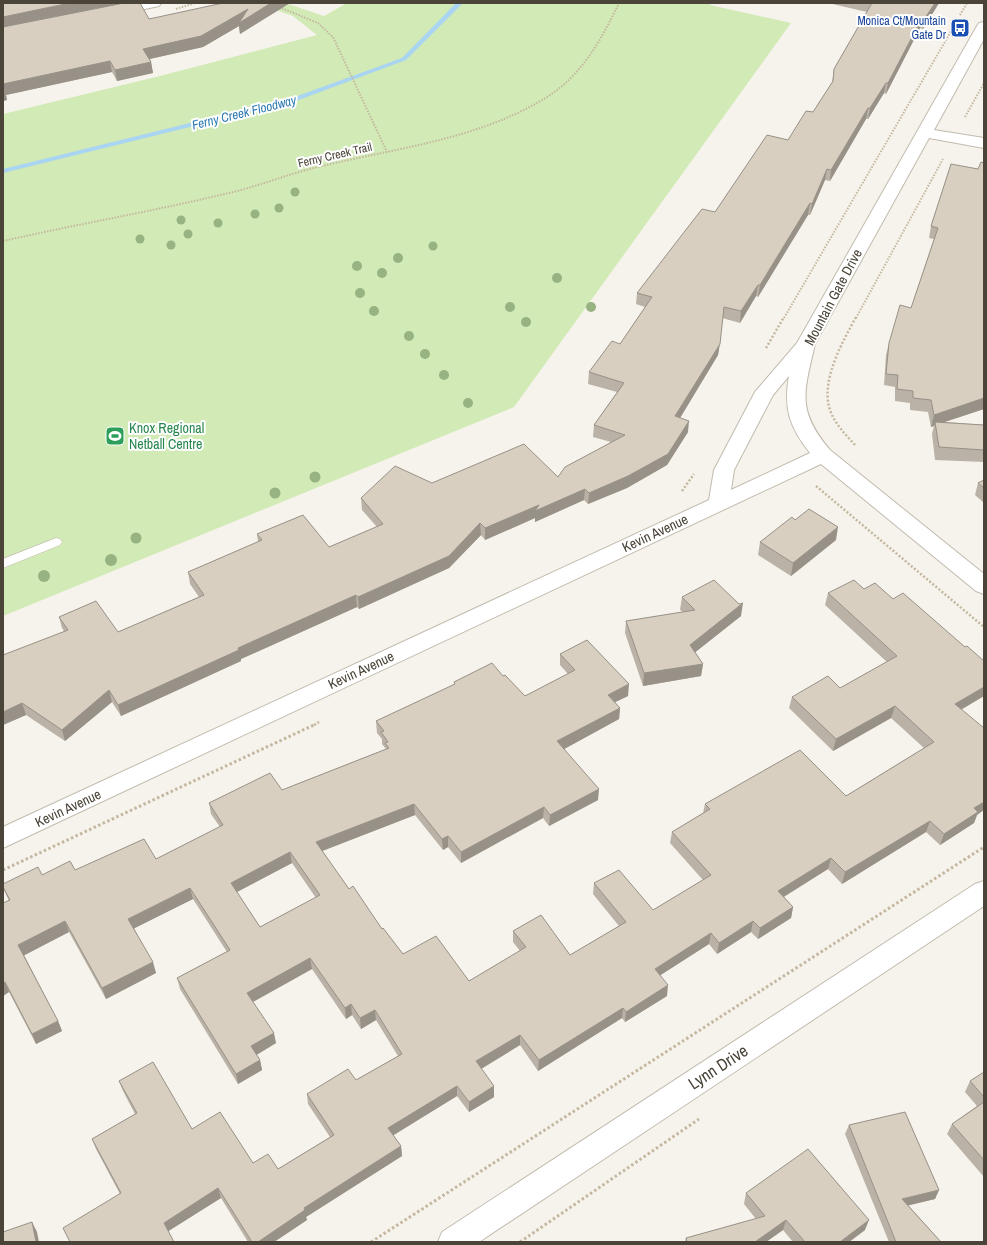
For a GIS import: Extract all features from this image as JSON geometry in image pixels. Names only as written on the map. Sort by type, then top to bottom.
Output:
[{"type":"street","points":[[102,14],[154,3]]},
{"type":"street","name":"Mountain Gate Drive","points":[[984,26],[806,344],[795,397],[796,412],[803,429],[823,455],[984,586]]},
{"type":"street","points":[[925,133],[984,143]]},
{"type":"street","points":[[719,502],[724,470],[765,392],[806,344]]},
{"type":"street","name":"Kevin Avenue","points":[[3,838],[719,502],[823,455]]},
{"type":"street","name":"Lynn Drive","points":[[453,1242],[984,892]]},
{"type":"lane","points":[[3,564],[56,542]]},
{"type":"path","name":"Ferny Creek Trail","points":[[3,241],[201,199],[255,186],[316,167],[426,144],[491,125],[548,96],[566,82],[589,60],[600,43],[619,3]]},
{"type":"path","points":[[960,16],[967,3]]},
{"type":"path","points":[[274,5],[318,22],[333,37],[386,152]]},
{"type":"path","points":[[763,354],[956,23]]},
{"type":"path","points":[[964,120],[984,83]]},
{"type":"path","points":[[859,449],[837,425],[830,410],[827,391],[830,374],[842,344],[944,158],[948,156]]},
{"type":"path","points":[[681,493],[695,471]]},
{"type":"path","points":[[815,485],[984,627]]},
{"type":"path","points":[[3,870],[322,721]]},
{"type":"path","points":[[371,1242],[984,848]]},
{"type":"green space","points":[[255,3],[285,3],[324,16],[347,3],[710,3],[710,5],[791,23],[514,407],[3,616],[3,114],[160,76],[317,35],[293,16]]},
{"type":"building","points":[[3,3],[70,3],[3,17]]},
{"type":"building","points":[[124,3],[140,3],[149,19],[223,3],[271,3],[239,23],[248,9],[201,36],[143,49],[151,62],[115,70],[110,61],[3,84],[3,27]]},
{"type":"building","points":[[872,3],[935,3],[925,18],[922,18],[888,83],[886,83],[870,108],[868,108],[831,170],[827,169],[812,204],[810,203],[760,285],[758,285],[741,311],[724,307],[720,344],[675,416],[689,421],[668,454],[628,476],[589,493],[585,489],[535,511],[539,505],[485,528],[480,523],[449,556],[358,597],[356,595],[238,648],[239,650],[118,705],[109,690],[62,730],[22,703],[3,712],[3,655],[68,630],[59,617],[96,601],[118,632],[204,595],[188,572],[262,540],[257,534],[303,515],[329,547],[383,524],[361,498],[395,466],[432,483],[524,444],[558,477],[565,467],[625,435],[594,425],[624,383],[589,372],[612,341],[620,344],[652,297],[637,293],[702,209],[715,212],[767,135],[788,140],[806,111],[813,112],[833,81],[834,69]]},
{"type":"building","points":[[981,162],[984,163],[984,398],[934,415],[931,400],[913,398],[913,391],[897,389],[898,375],[886,374],[889,343],[900,305],[911,308],[938,228],[931,226],[951,164],[978,169]]},
{"type":"building","points":[[935,422],[984,425],[984,450],[939,447]]},
{"type":"building","points":[[984,480],[984,488],[978,483]]},
{"type":"building","points":[[809,509],[838,527],[793,563],[760,542],[792,517],[795,520]]},
{"type":"building","points":[[714,580],[739,604],[743,603],[690,645],[703,664],[644,673],[626,621],[695,610],[682,597]]},
{"type":"building","points":[[854,580],[864,589],[875,583],[893,599],[903,593],[965,647],[967,646],[984,661],[984,687],[955,704],[984,728],[984,802],[974,808],[978,812],[944,834],[930,821],[845,872],[831,858],[778,891],[793,907],[760,928],[753,921],[719,943],[711,933],[655,969],[668,985],[626,1012],[623,1008],[539,1060],[520,1035],[476,1061],[494,1086],[469,1102],[457,1086],[388,1128],[401,1146],[304,1208],[305,1210],[258,1242],[252,1242],[218,1188],[164,1223],[174,1242],[70,1242],[63,1228],[121,1193],[92,1139],[137,1113],[119,1081],[153,1062],[192,1129],[220,1112],[253,1163],[268,1154],[278,1169],[334,1135],[307,1094],[348,1069],[356,1080],[402,1054],[375,1010],[360,1018],[351,1004],[345,1008],[310,958],[247,993],[274,1033],[251,1046],[260,1060],[236,1074],[177,978],[230,950],[190,888],[128,919],[153,962],[102,988],[65,921],[18,945],[58,1021],[32,1034],[5,982],[3,983],[3,903],[10,900],[3,887],[3,884],[38,867],[42,875],[70,861],[75,870],[144,839],[156,859],[223,825],[209,803],[270,773],[282,790],[389,748],[385,743],[388,742],[381,732],[384,731],[376,721],[455,684],[454,682],[492,663],[503,676],[505,675],[525,696],[575,670],[560,654],[587,640],[629,684],[608,695],[620,708],[557,741],[599,789],[550,815],[544,807],[461,852],[448,836],[442,839],[414,804],[316,842],[349,889],[353,886],[382,929],[383,928],[403,954],[436,936],[469,981],[526,947],[513,931],[541,915],[570,955],[626,922],[594,883],[619,870],[653,910],[711,875],[672,832],[710,809],[705,804],[800,750],[846,796],[934,742],[895,706],[836,739],[792,697],[828,676],[840,688],[897,656],[828,593]],"holes":[[[290,852],[320,895],[260,927],[231,883]]]},
{"type":"building","points":[[984,1072],[984,1097],[970,1081]]},
{"type":"building","points":[[984,1102],[984,1160],[952,1124]]},
{"type":"building","points":[[905,1112],[939,1190],[902,1199],[941,1242],[896,1242],[849,1125]]},
{"type":"building","points":[[808,1149],[869,1220],[840,1242],[805,1242],[786,1220],[755,1242],[687,1242],[686,1238],[765,1216],[746,1193]]},
{"type":"building","points":[[32,1222],[36,1242],[3,1242],[3,1232]]},
{"type":"waterway","name":"Ferny Creek Floodway","points":[[3,171],[294,100],[404,59],[460,3]]},
{"type":"place","name":"Monica Ct/Mountain Gate Dr","points":[[960,28]]},
{"type":"place","name":"Knox Regional Netball Centre","points":[[115,436]]}]
